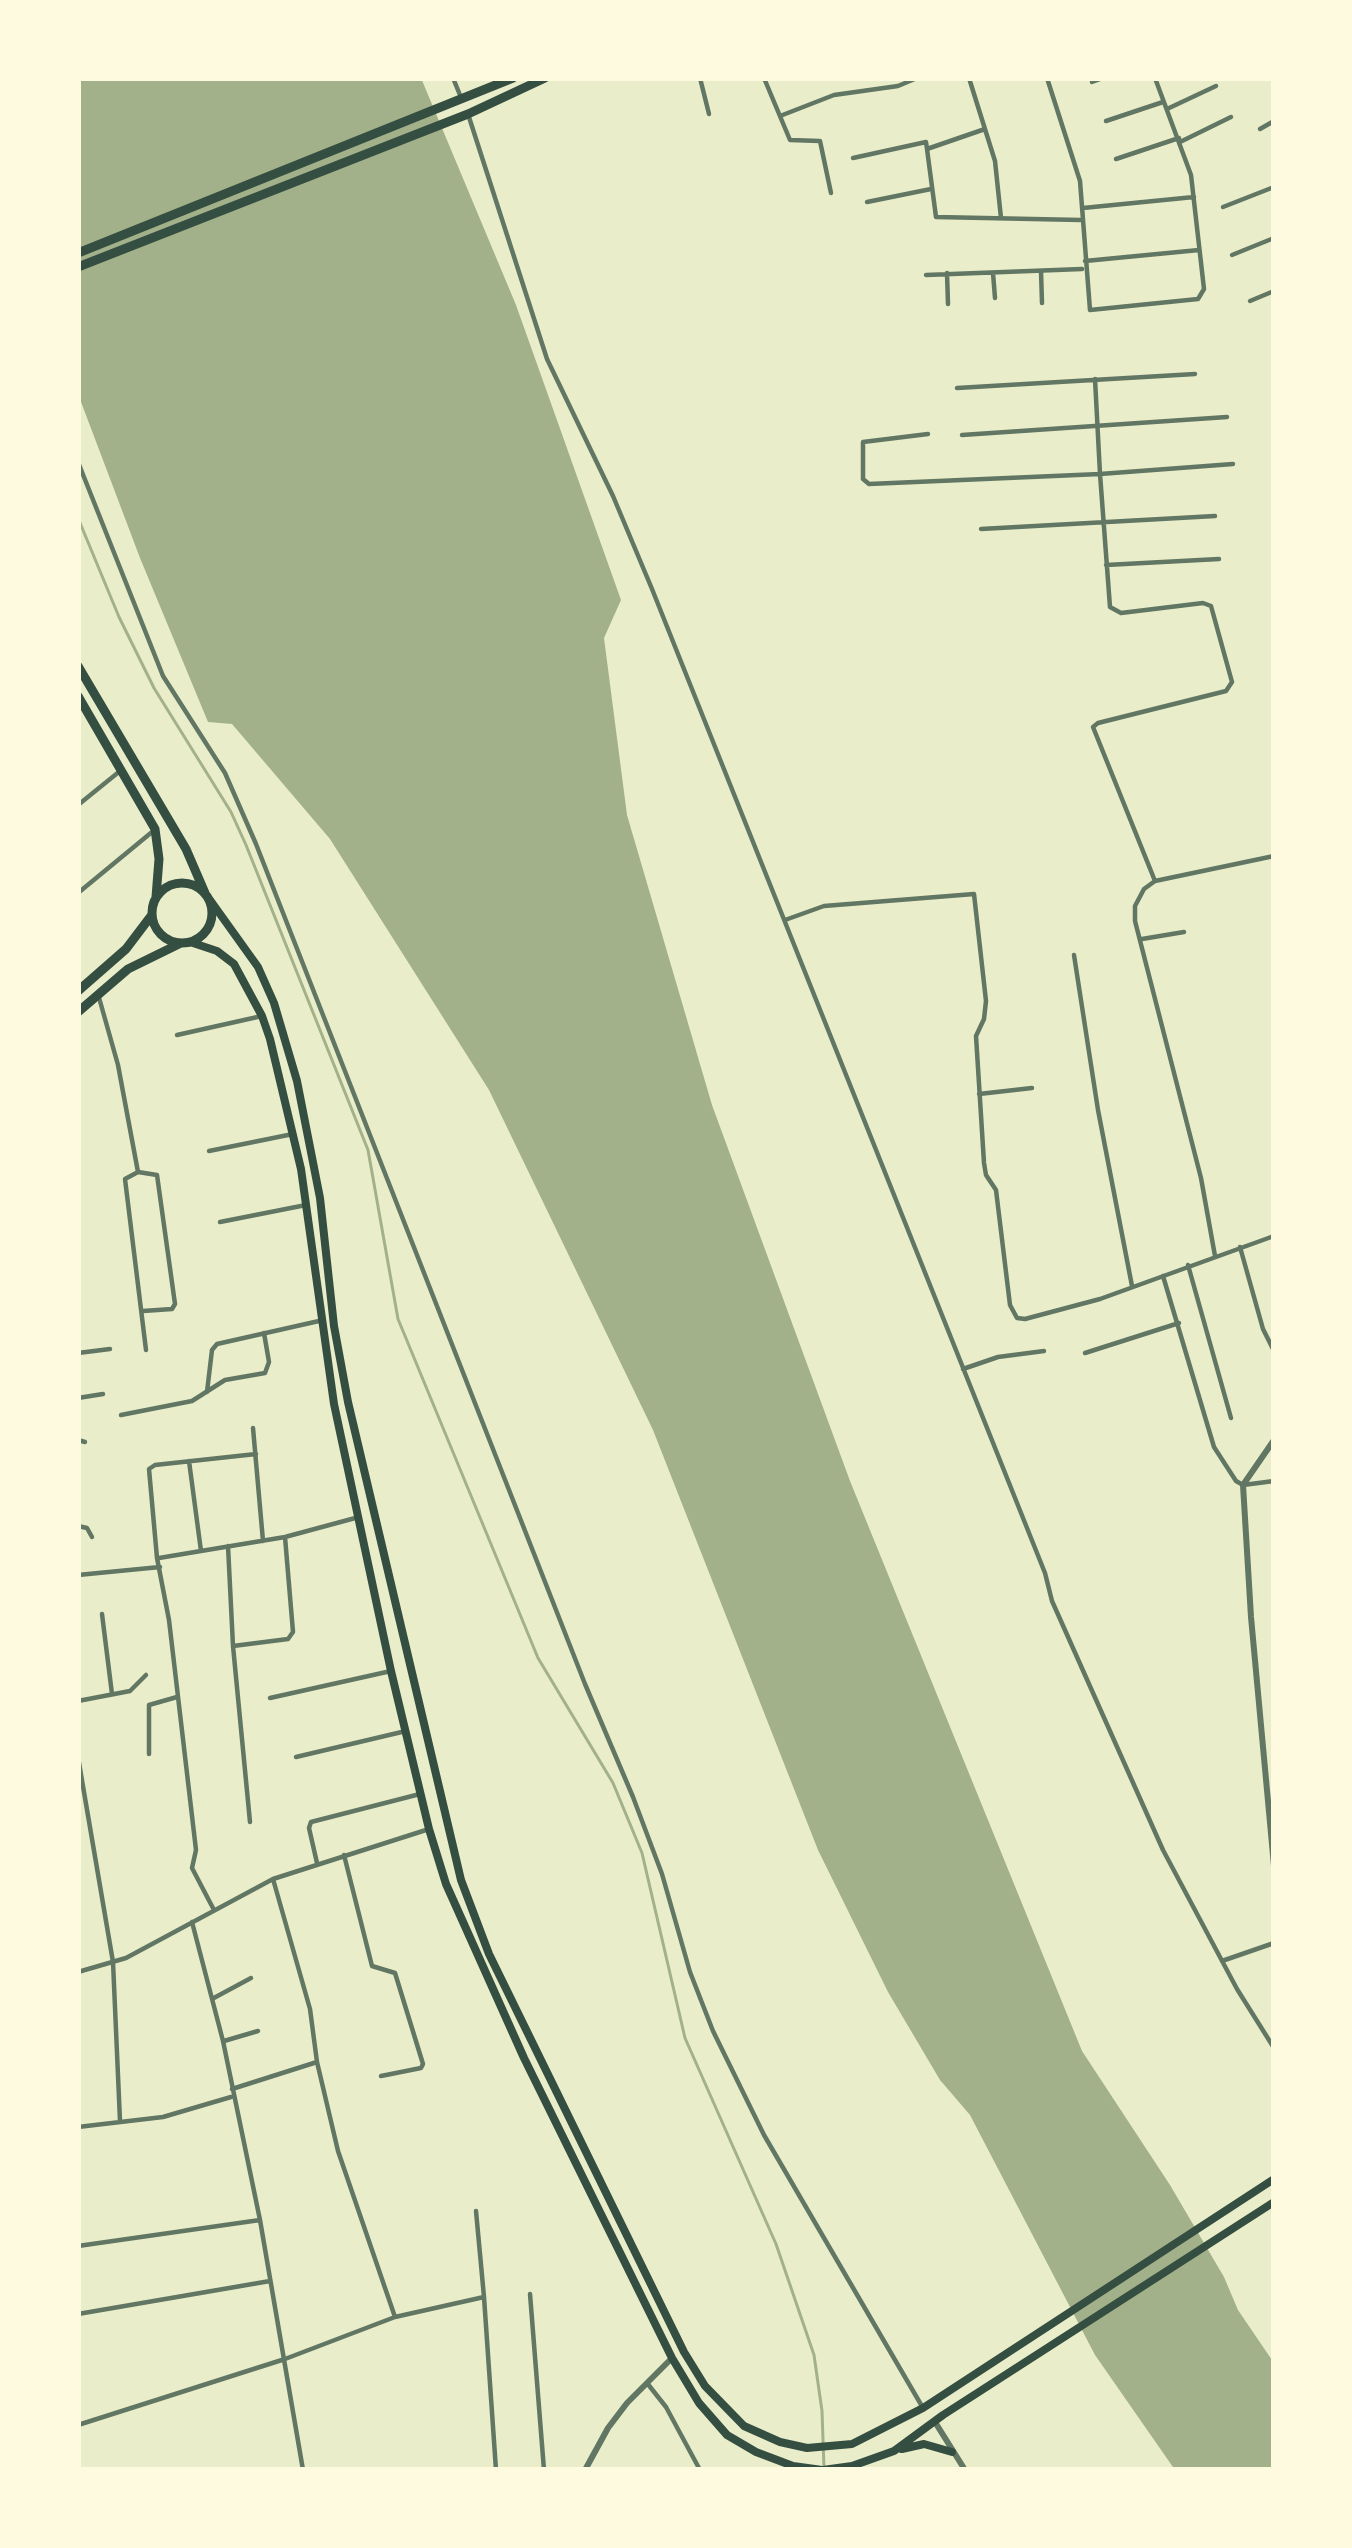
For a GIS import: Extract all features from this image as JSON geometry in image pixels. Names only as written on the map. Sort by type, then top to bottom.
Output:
[{"type":"highway","points":[[78,267],[507,98],[544,78]]},
{"type":"highway","points":[[78,253],[508,80]]},
{"type":"highway","points":[[78,666],[186,849],[207,896],[209,926],[140,962],[78,1012]]},
{"type":"highway","points":[[78,696],[83,715],[155,829],[159,859],[152,916],[126,949],[78,991]]},
{"type":"highway","points":[[156,897],[167,886],[183,882],[207,896]]},
{"type":"highway","points":[[152,916],[164,938],[185,942]]},
{"type":"main road","points":[[207,896],[258,968],[288,1045],[311,1142],[348,1402],[461,1880],[490,1954],[582,2145],[705,2386],[744,2426],[793,2446],[853,2444],[935,2401],[1274,2180]]},
{"type":"main road","points":[[185,942],[217,951],[234,964],[262,1016],[293,1134],[334,1405],[391,1671],[446,1884],[672,2358],[699,2403],[728,2435],[793,2466],[852,2467],[924,2444],[952,2452]]},
{"type":"main road","points":[[334,1405],[348,1402]]},
{"type":"main road","points":[[572,2151],[582,2145]]},
{"type":"main road","points":[[894,2451],[1274,2202]]},
{"type":"street","points":[[453,78],[458,101]]},
{"type":"street","points":[[700,78],[710,114]]},
{"type":"street","points":[[764,78],[793,142],[820,141],[831,193]]},
{"type":"street","points":[[778,116],[834,95],[898,86],[917,78]]},
{"type":"street","points":[[969,78],[995,161],[1001,220]]},
{"type":"street","points":[[1047,78],[1076,162],[1090,310],[1198,299],[1204,289],[1194,197],[1180,140],[1155,78]]},
{"type":"street","points":[[1092,82],[1103,78]]},
{"type":"street","points":[[1167,109],[1216,86]]},
{"type":"street","points":[[1106,121],[1164,101]]},
{"type":"street","points":[[469,113],[547,357],[613,496],[1088,1683],[1163,1850],[1274,2048]]},
{"type":"street","points":[[1116,159],[1180,140],[1231,117]]},
{"type":"street","points":[[1260,129],[1274,121]]},
{"type":"street","points":[[927,149],[985,129]]},
{"type":"street","points":[[853,158],[926,142],[936,217],[1083,220]]},
{"type":"street","points":[[1223,208],[1274,187]]},
{"type":"street","points":[[868,202],[931,189]]},
{"type":"street","points":[[1083,208],[1194,197]]},
{"type":"street","points":[[1232,255],[1274,238]]},
{"type":"street","points":[[926,275],[1041,271],[1201,250]]},
{"type":"street","points":[[1041,271],[1042,303]]},
{"type":"street","points":[[946,273],[948,304]]},
{"type":"street","points":[[993,273],[995,298]]},
{"type":"street","points":[[1250,301],[1274,291]]},
{"type":"street","points":[[957,388],[1195,374]]},
{"type":"street","points":[[1095,379],[1108,603],[1116,612],[1211,606],[1231,676],[1226,691],[1093,727],[1155,881]]},
{"type":"street","points":[[962,435],[1227,417]]},
{"type":"street","points":[[928,434],[863,442],[863,479],[869,484],[1233,464]]},
{"type":"street","points":[[78,462],[163,676],[224,773],[256,844],[633,1797],[662,1874],[689,1972],[713,2031],[764,2135],[923,2408]]},
{"type":"street","points":[[981,529],[1215,516]]},
{"type":"street","points":[[1106,565],[1219,559]]},
{"type":"street","points":[[78,805],[121,770]]},
{"type":"street","points":[[78,893],[155,829]]},
{"type":"street","points":[[1215,1256],[1168,1036],[1134,916],[1136,901],[1155,881],[1274,856]]},
{"type":"street","points":[[785,920],[814,907],[973,893],[986,1001],[985,1018],[976,1036],[984,1163],[996,1190],[1012,1313],[1025,1319],[1132,1288],[1274,1236]]},
{"type":"street","points":[[1140,939],[1184,932]]},
{"type":"street","points":[[1074,955],[1132,1288]]},
{"type":"street","points":[[98,994],[118,1065],[138,1172]]},
{"type":"street","points":[[177,1035],[262,1016]]},
{"type":"street","points":[[979,1094],[1032,1088]]},
{"type":"street","points":[[209,1151],[293,1134]]},
{"type":"street","points":[[143,1311],[172,1309],[175,1304],[157,1175],[138,1172],[125,1179],[146,1350]]},
{"type":"street","points":[[220,1222],[306,1205]]},
{"type":"street","points":[[1240,1247],[1263,1329],[1274,1351]]},
{"type":"street","points":[[1188,1265],[1232,1418]]},
{"type":"street","points":[[1163,1276],[1214,1447],[1229,1474],[1243,1485],[1274,1481]]},
{"type":"street","points":[[207,1392],[213,1346],[319,1321]]},
{"type":"street","points":[[1085,1353],[1179,1323]]},
{"type":"street","points":[[121,1415],[192,1401],[225,1380],[269,1369],[263,1334]]},
{"type":"street","points":[[78,1353],[110,1349]]},
{"type":"street","points":[[963,1369],[1043,1351]]},
{"type":"street","points":[[78,1397],[103,1394]]},
{"type":"street","points":[[253,1428],[263,1540]]},
{"type":"street","points":[[1274,1440],[1243,1485],[1274,1862]]},
{"type":"street","points":[[214,1910],[192,1868],[196,1850],[149,1469],[256,1454]]},
{"type":"street","points":[[189,1462],[201,1550]]},
{"type":"street","points":[[157,1558],[285,1537],[359,1517]]},
{"type":"street","points":[[78,1526],[87,1528],[92,1537]]},
{"type":"street","points":[[233,1646],[291,1637],[285,1537]]},
{"type":"street","points":[[228,1546],[250,1822]]},
{"type":"street","points":[[78,1575],[160,1567]]},
{"type":"street","points":[[101,1614],[112,1694]]},
{"type":"street","points":[[270,1698],[391,1671]]},
{"type":"street","points":[[78,1701],[134,1689],[146,1675]]},
{"type":"street","points":[[149,1754],[149,1705],[177,1697]]},
{"type":"street","points":[[296,1757],[406,1731]]},
{"type":"street","points":[[78,1757],[113,1962],[120,2121]]},
{"type":"street","points":[[317,1863],[311,1822],[420,1794]]},
{"type":"street","points":[[78,1972],[113,1962],[272,1879],[429,1829]]},
{"type":"street","points":[[344,1855],[372,1966],[395,1973],[423,2064],[381,2076]]},
{"type":"street","points":[[272,1879],[310,2009],[338,2151],[395,2318]]},
{"type":"street","points":[[192,1922],[223,2041],[260,2220],[303,2470]]},
{"type":"street","points":[[1222,1961],[1274,1943]]},
{"type":"street","points":[[212,1999],[251,1978]]},
{"type":"street","points":[[223,2041],[258,2031]]},
{"type":"street","points":[[78,2127],[163,2116],[317,2062]]},
{"type":"street","points":[[476,2212],[496,2470]]},
{"type":"street","points":[[78,2246],[260,2220]]},
{"type":"street","points":[[78,2314],[270,2281]]},
{"type":"street","points":[[530,2294],[544,2470]]},
{"type":"street","points":[[78,2426],[395,2318],[484,2297]]},
{"type":"street","points":[[585,2470],[608,2428],[672,2358]]},
{"type":"street","points":[[647,2383],[667,2407],[700,2470]]},
{"type":"street","points":[[939,2418],[965,2470]]},
{"type":"shaded area","points":[[78,78],[421,78],[516,305],[621,600],[604,638],[627,815],[712,1105],[850,1481],[1082,2051],[1170,2185],[1238,2310],[1274,2363],[1274,2470],[1175,2470],[1095,2355],[970,2115],[940,2080],[888,1992],[818,1850],[653,1430],[489,1090],[330,839],[232,724],[208,722],[78,394]]},
{"type":"waterway","points":[[78,518],[154,688],[231,812],[246,845],[368,1150],[398,1319],[538,1658],[613,1783],[642,1853],[685,2038],[776,2244],[814,2355],[824,2468]]}]
